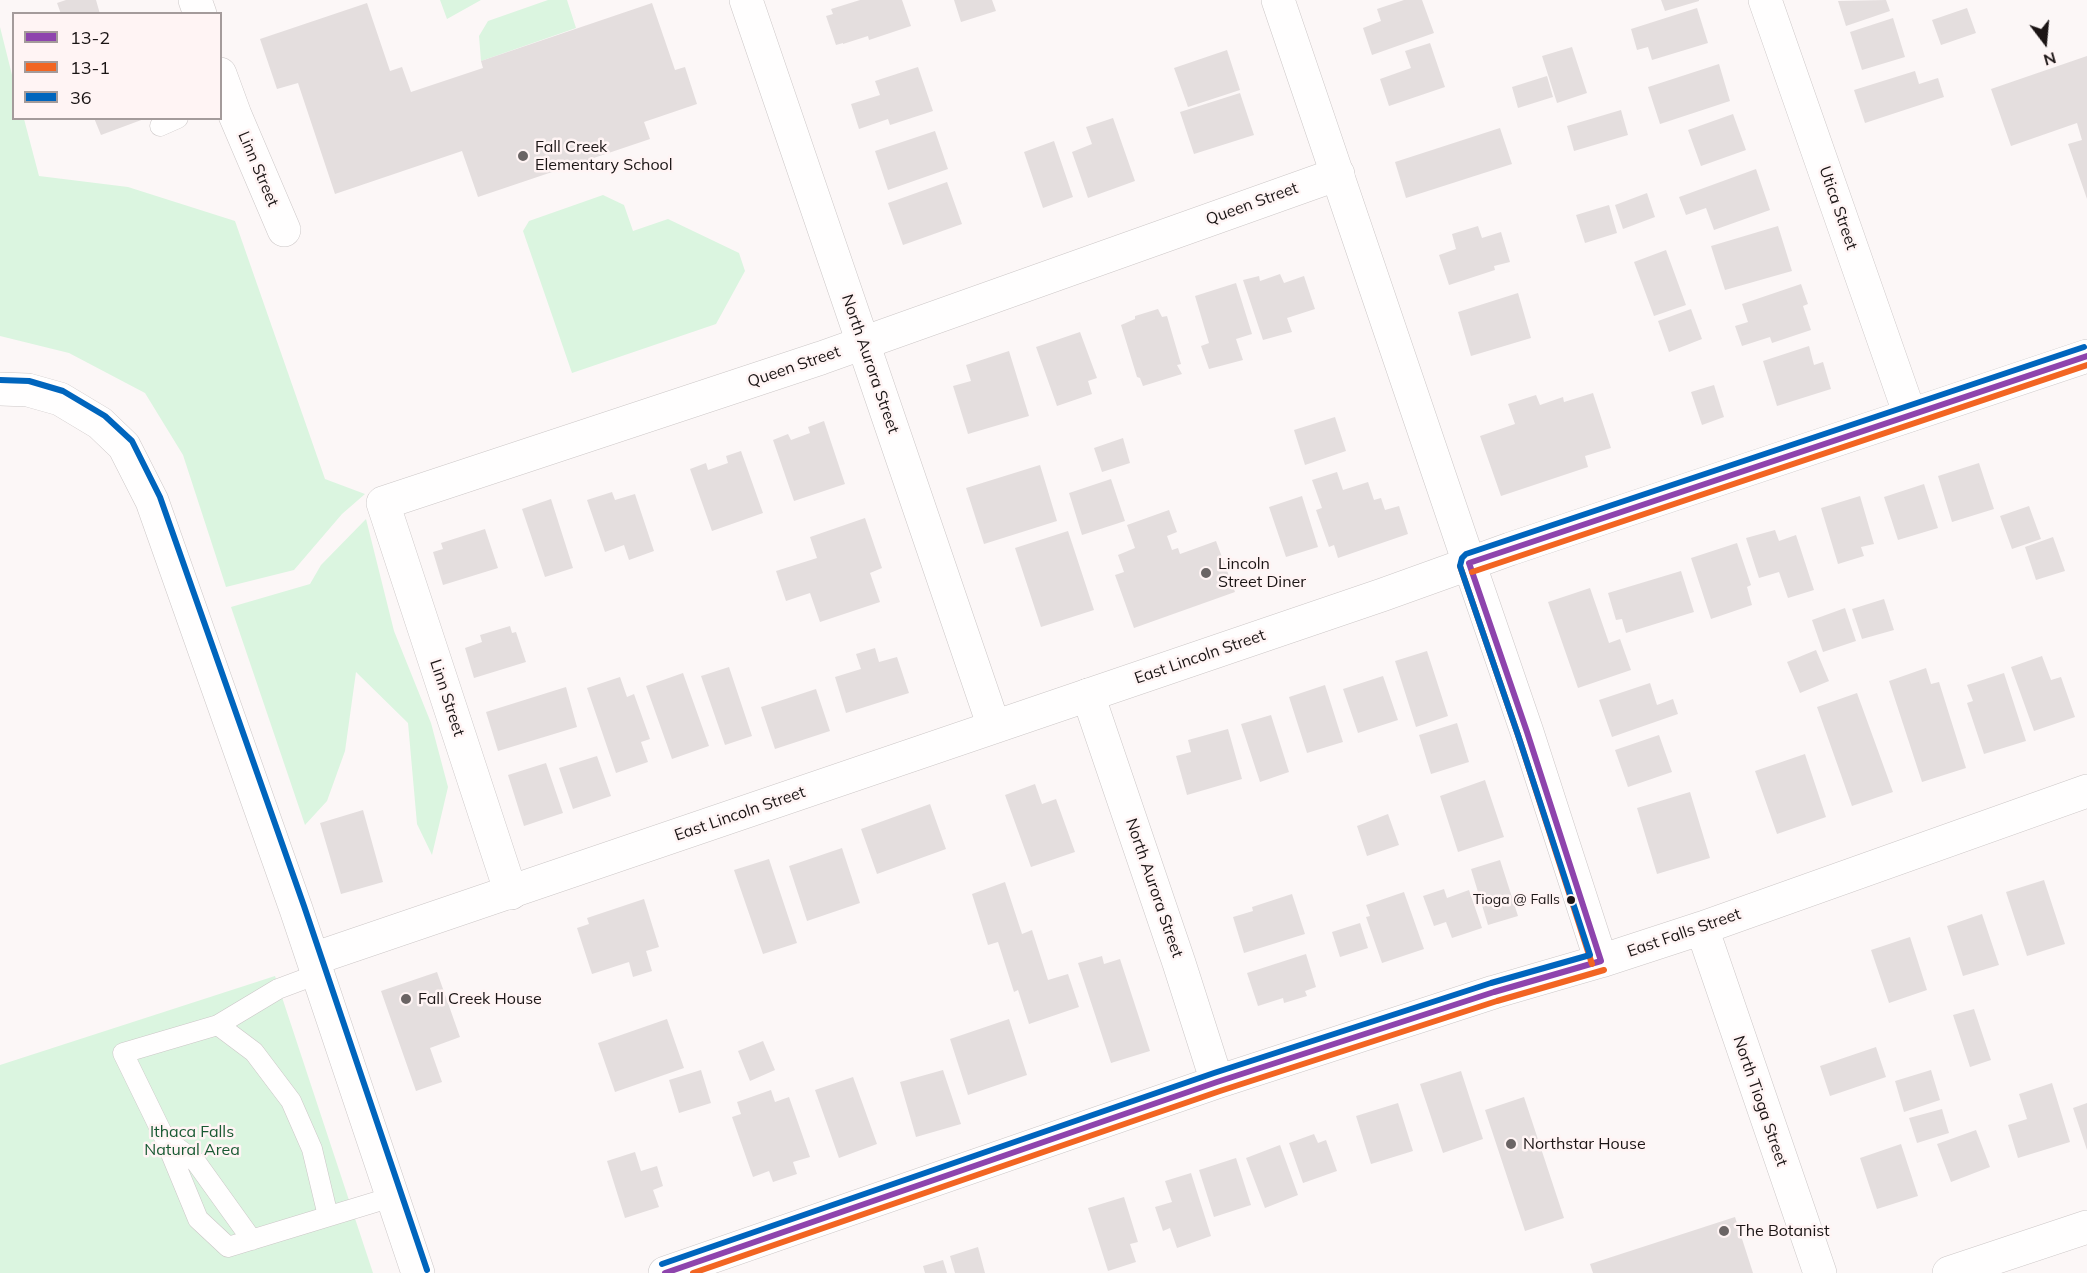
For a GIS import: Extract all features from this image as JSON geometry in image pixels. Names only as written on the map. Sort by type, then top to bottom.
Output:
[{"type":"street","name":"North Aurora Street","points":[[746,0],[994,727]]},
{"type":"street","points":[[1278,0],[1527,732],[1601,961]]},
{"type":"street","name":"Utica Street","points":[[1765,0],[1910,415]]},
{"type":"street","name":"Linn Street","points":[[223,91],[284,230]]},
{"type":"street","name":"Queen Street","points":[[383,503],[863,343],[1338,174]]},
{"type":"street","name":"East Lincoln Street","points":[[316,967],[511,893],[1382,595],[1469,563],[2087,356]]},
{"type":"street","points":[[0,389],[28,390],[60,399],[100,423],[123,446],[152,501],[316,967],[418,1273]]},
{"type":"street","name":"Linn Street","points":[[383,503],[511,893]]},
{"type":"street","name":"North Aurora Street","points":[[1088,696],[1217,1082]]},
{"type":"street","name":"East Falls Street","points":[[665,1273],[1217,1082],[1494,992],[1601,961],[1702,928],[2087,791]]},
{"type":"street","name":"North Tioga Street","points":[[1702,928],[1820,1273]]},
{"type":"street","points":[[1949,1273],[2087,1227]]},
{"type":"lane","points":[[316,967],[218,1025],[123,1053],[165,1139],[198,1219],[228,1247],[392,1197]]},
{"type":"lane","points":[[218,1025],[254,1052],[291,1101],[312,1149],[328,1216]]},
{"type":"lane","points":[[165,1139],[196,1162],[252,1240]]},
{"type":"green space","points":[[440,0],[481,0],[447,19]]},
{"type":"green space","points":[[548,0],[567,0],[576,28],[481,61],[479,36],[488,21]]},
{"type":"green space","points":[[0,27],[12,75],[12,120],[24,120],[39,176],[128,187],[235,221],[325,479],[365,494],[342,514],[294,570],[226,587],[183,455],[145,393],[69,353],[0,336]]},
{"type":"green space","points":[[603,195],[624,205],[633,231],[668,219],[739,253],[745,271],[716,324],[572,373],[523,231],[529,221]]},
{"type":"green space","points":[[366,519],[394,631],[431,723],[448,787],[432,855],[417,824],[408,723],[356,672],[345,751],[327,801],[305,825],[231,607],[310,584],[321,565]]},
{"type":"green space","name":"Ithaca Falls Natural Area","points":[[275,976],[373,1273],[0,1273],[0,1065]]},
{"type":"building","points":[[66,0],[96,0],[99,12],[60,12],[57,3]]},
{"type":"building","points":[[860,0],[902,0],[911,26],[869,40],[868,36],[836,45],[826,16],[833,14],[831,9]]},
{"type":"building","points":[[954,0],[992,0],[996,11],[961,22]]},
{"type":"building","points":[[1404,0],[1422,0],[1434,33],[1372,55],[1363,28],[1381,21],[1377,9]]},
{"type":"building","points":[[1661,0],[1699,0],[1699,1],[1665,11]]},
{"type":"building","points":[[1886,0],[1890,11],[1846,26],[1838,1]]},
{"type":"building","name":"Fall Creek Elementary School","points":[[367,3],[390,71],[402,67],[411,92],[483,68],[481,61],[652,3],[675,70],[685,67],[697,104],[644,122],[650,139],[478,197],[462,151],[335,194],[298,83],[277,89],[260,39]]},
{"type":"building","points":[[1697,8],[1708,43],[1652,60],[1648,47],[1637,50],[1631,29]]},
{"type":"building","points":[[1967,8],[1976,33],[1941,45],[1932,20]]},
{"type":"building","points":[[1893,18],[1905,57],[1862,70],[1850,32]]},
{"type":"building","points":[[1430,43],[1445,87],[1389,106],[1380,79],[1411,68],[1405,51]]},
{"type":"building","points":[[1572,47],[1587,93],[1557,103],[1542,56]]},
{"type":"building","points":[[1227,50],[1240,90],[1188,107],[1174,68]]},
{"type":"building","points":[[2087,56],[2087,199],[2068,144],[2082,140],[2077,123],[2011,146],[1991,89]]},
{"type":"building","points":[[1719,64],[1730,101],[1660,124],[1648,87]]},
{"type":"building","points":[[918,67],[933,111],[890,125],[888,119],[859,129],[851,104],[880,95],[875,81]]},
{"type":"building","points":[[1915,71],[1919,84],[1938,78],[1944,97],[1865,123],[1854,90]]},
{"type":"building","points":[[1547,76],[1553,97],[1518,108],[1512,87]]},
{"type":"building","points":[[1240,93],[1254,135],[1194,154],[1180,112]]},
{"type":"building","points":[[1621,110],[1628,135],[1574,151],[1567,126]]},
{"type":"building","points":[[1733,114],[1746,150],[1701,166],[1688,130]]},
{"type":"building","points":[[1113,118],[1135,181],[1088,198],[1072,152],[1092,144],[1086,127]]},
{"type":"building","points":[[95,120],[141,120],[101,135]]},
{"type":"building","points":[[1500,128],[1512,164],[1406,198],[1395,162]]},
{"type":"building","points":[[935,131],[948,169],[888,190],[875,151]]},
{"type":"building","points":[[1054,141],[1073,197],[1043,208],[1024,152]]},
{"type":"building","points":[[1756,169],[1770,210],[1714,230],[1706,208],[1686,215],[1679,197]]},
{"type":"building","points":[[947,182],[962,224],[903,245],[888,203]]},
{"type":"building","points":[[1647,193],[1655,217],[1623,229],[1615,205]]},
{"type":"building","points":[[1609,205],[1617,233],[1585,243],[1576,215]]},
{"type":"building","points":[[1478,226],[1482,238],[1501,232],[1510,262],[1494,266],[1495,270],[1449,285],[1439,255],[1456,249],[1452,234]]},
{"type":"building","points":[[1778,226],[1792,271],[1725,290],[1711,246]]},
{"type":"building","points":[[1666,250],[1686,305],[1654,316],[1634,262]]},
{"type":"building","points":[[1280,274],[1284,283],[1304,276],[1315,309],[1287,318],[1292,332],[1263,340],[1243,280],[1259,276],[1260,281]]},
{"type":"building","points":[[1236,283],[1252,334],[1236,339],[1243,360],[1209,369],[1201,346],[1209,343],[1195,296]]},
{"type":"building","points":[[1801,284],[1808,304],[1803,306],[1811,330],[1772,343],[1770,337],[1742,346],[1735,326],[1748,322],[1742,304]]},
{"type":"building","points":[[1518,293],[1531,338],[1471,356],[1458,312]]},
{"type":"building","points":[[1158,309],[1162,317],[1167,316],[1181,364],[1177,365],[1182,374],[1143,386],[1140,378],[1137,377],[1121,325],[1135,319],[1135,316]]},
{"type":"building","points":[[1691,309],[1702,339],[1669,352],[1658,321]]},
{"type":"building","points":[[1080,332],[1097,378],[1088,381],[1092,394],[1057,406],[1036,347]]},
{"type":"building","points":[[1809,346],[1814,365],[1823,362],[1831,389],[1777,406],[1763,361]]},
{"type":"building","points":[[1009,351],[1029,416],[968,434],[953,386],[971,381],[966,365]]},
{"type":"building","points":[[1714,385],[1724,417],[1702,425],[1691,392]]},
{"type":"building","points":[[1593,393],[1611,448],[1585,456],[1588,467],[1501,496],[1480,436],[1515,424],[1508,404],[1536,395],[1540,405],[1563,397],[1564,402]]},
{"type":"building","points":[[1335,417],[1346,451],[1305,465],[1294,430]]},
{"type":"building","points":[[824,421],[845,484],[794,501],[773,440],[788,434],[791,440],[810,433],[808,427]]},
{"type":"building","points":[[1123,438],[1130,463],[1102,472],[1094,448]]},
{"type":"building","points":[[741,451],[763,513],[712,531],[690,469],[706,463],[708,470],[728,463],[726,456]]},
{"type":"building","points":[[1979,463],[1994,509],[1952,522],[1938,476]]},
{"type":"building","points":[[1040,465],[1057,521],[984,544],[966,488]]},
{"type":"building","points":[[1337,472],[1343,490],[1368,482],[1374,500],[1381,498],[1385,510],[1399,506],[1408,534],[1338,558],[1334,545],[1329,547],[1316,510],[1322,508],[1312,480]]},
{"type":"building","points":[[1111,479],[1125,521],[1082,535],[1069,493]]},
{"type":"building","points":[[1924,484],[1938,528],[1898,540],[1884,497]]},
{"type":"building","points":[[612,492],[615,500],[635,494],[654,551],[629,560],[624,545],[605,552],[587,500]]},
{"type":"building","points":[[1302,496],[1318,547],[1286,557],[1269,507]]},
{"type":"building","points":[[1860,496],[1874,544],[1861,547],[1864,556],[1838,564],[1821,508]]},
{"type":"building","points":[[551,499],[573,568],[545,577],[522,509]]},
{"type":"building","points":[[2029,506],[2041,539],[2012,549],[2000,516]]},
{"type":"building","points":[[1169,510],[1177,532],[1167,536],[1172,550],[1178,548],[1180,554],[1216,541],[1235,592],[1134,628],[1115,575],[1124,572],[1118,555],[1135,548],[1127,525]]},
{"type":"building","points":[[865,518],[882,568],[870,573],[880,602],[820,622],[810,593],[786,601],[776,571],[817,558],[810,537]]},
{"type":"building","points":[[485,529],[498,568],[443,585],[433,552],[443,549],[441,543]]},
{"type":"building","points":[[1775,530],[1779,541],[1796,535],[1814,590],[1788,598],[1779,572],[1759,578],[1746,538]]},
{"type":"building","points":[[1068,531],[1094,610],[1041,627],[1015,548]]},
{"type":"building","points":[[2053,537],[2065,571],[2036,580],[2025,547]]},
{"type":"building","points":[[1737,543],[1751,585],[1747,587],[1752,605],[1711,619],[1691,558]]},
{"type":"building","points":[[1681,571],[1694,612],[1626,633],[1622,619],[1616,620],[1608,593]]},
{"type":"building","points":[[1590,588],[1609,643],[1620,639],[1631,670],[1578,688],[1548,602]]},
{"type":"building","points":[[1884,599],[1894,630],[1862,639],[1852,609]]},
{"type":"building","points":[[1845,608],[1856,641],[1823,652],[1812,620]]},
{"type":"building","points":[[510,626],[512,633],[516,632],[526,662],[474,678],[465,648],[482,642],[480,635]]},
{"type":"building","points":[[875,648],[879,662],[897,657],[909,693],[846,713],[835,677],[861,669],[856,654]]},
{"type":"building","points":[[1816,650],[1829,681],[1800,693],[1787,662]]},
{"type":"building","points":[[1427,651],[1448,716],[1416,727],[1395,661]]},
{"type":"building","points":[[2042,656],[2051,680],[2061,677],[2075,717],[2034,731],[2011,667]]},
{"type":"building","points":[[729,667],[752,736],[725,745],[701,676]]},
{"type":"building","points":[[1926,668],[1931,684],[1939,682],[1966,768],[1922,782],[1889,681]]},
{"type":"building","points":[[683,673],[709,746],[672,759],[646,686]]},
{"type":"building","points":[[2004,673],[2026,741],[1984,754],[1967,703],[1973,701],[1967,685]]},
{"type":"building","points":[[1383,676],[1398,720],[1358,733],[1343,689]]},
{"type":"building","points":[[620,677],[627,697],[634,694],[650,739],[641,742],[648,762],[616,773],[587,688]]},
{"type":"building","points":[[1650,683],[1657,705],[1673,699],[1678,714],[1612,737],[1599,700]]},
{"type":"building","points":[[1325,685],[1343,742],[1307,753],[1289,697]]},
{"type":"building","points":[[566,687],[577,727],[498,751],[486,712]]},
{"type":"building","points":[[816,689],[830,731],[775,749],[761,707]]},
{"type":"building","points":[[1857,693],[1893,792],[1852,806],[1817,707]]},
{"type":"building","points":[[1271,715],[1289,772],[1260,782],[1241,724]]},
{"type":"building","points":[[1457,723],[1469,762],[1431,774],[1419,735]]},
{"type":"building","points":[[1228,729],[1242,779],[1187,795],[1176,756],[1191,752],[1188,740]]},
{"type":"building","points":[[1659,735],[1672,772],[1628,787],[1615,750]]},
{"type":"building","points":[[1805,754],[1826,817],[1777,834],[1755,771]]},
{"type":"building","points":[[597,756],[611,796],[573,809],[559,768]]},
{"type":"building","points":[[546,763],[563,813],[524,826],[508,775]]},
{"type":"building","points":[[1485,780],[1504,837],[1458,852],[1440,796]]},
{"type":"building","points":[[1035,784],[1042,804],[1056,799],[1075,852],[1031,867],[1005,795]]},
{"type":"building","points":[[1690,792],[1710,858],[1657,874],[1637,808]]},
{"type":"building","points":[[930,804],[946,849],[877,874],[861,829]]},
{"type":"building","points":[[363,810],[383,882],[341,894],[320,823]]},
{"type":"building","points":[[1388,814],[1399,845],[1367,856],[1357,826]]},
{"type":"building","points":[[842,848],[860,903],[807,921],[789,866]]},
{"type":"building","points":[[769,859],[797,943],[763,954],[734,870]]},
{"type":"building","points":[[1500,860],[1518,916],[1488,925],[1471,869]]},
{"type":"building","points":[[2044,880],[2065,944],[2027,956],[2006,892]]},
{"type":"building","points":[[1005,882],[1022,934],[1032,930],[1048,980],[1068,974],[1079,1007],[1029,1024],[1018,990],[1014,992],[998,942],[988,945],[972,894]]},
{"type":"building","points":[[1444,889],[1447,898],[1469,890],[1482,928],[1452,938],[1446,922],[1434,926],[1423,896]]},
{"type":"building","points":[[1404,892],[1424,949],[1382,963],[1366,917],[1370,916],[1366,905]]},
{"type":"building","points":[[1292,894],[1305,934],[1244,953],[1233,917],[1253,911],[1252,907]]},
{"type":"building","points":[[644,899],[659,947],[646,951],[652,971],[633,977],[629,962],[592,974],[577,928],[589,924],[587,918]]},
{"type":"building","points":[[1982,914],[1999,965],[1963,976],[1947,926]]},
{"type":"building","points":[[1360,923],[1368,948],[1340,957],[1332,932]]},
{"type":"building","points":[[1910,937],[1927,990],[1889,1003],[1871,950]]},
{"type":"building","points":[[1306,954],[1316,987],[1305,991],[1307,996],[1284,1003],[1283,998],[1258,1006],[1247,973]]},
{"type":"building","points":[[1102,956],[1104,964],[1120,959],[1150,1051],[1111,1063],[1078,963]]},
{"type":"building","points":[[437,972],[460,1037],[430,1048],[442,1082],[416,1091],[381,991]]},
{"type":"building","points":[[1974,1009],[1991,1060],[1970,1067],[1953,1015]]},
{"type":"building","points":[[667,1019],[684,1068],[615,1092],[598,1043]]},
{"type":"building","points":[[1009,1019],[1027,1075],[968,1095],[950,1039]]},
{"type":"building","points":[[763,1041],[775,1070],[750,1081],[738,1051]]},
{"type":"building","points":[[1876,1047],[1886,1077],[1830,1096],[1820,1066]]},
{"type":"building","points":[[701,1070],[711,1103],[679,1113],[669,1080]]},
{"type":"building","points":[[943,1070],[961,1124],[916,1137],[900,1082]]},
{"type":"building","points":[[1931,1070],[1940,1100],[1904,1112],[1895,1081]]},
{"type":"building","points":[[1461,1071],[1483,1139],[1443,1153],[1420,1084]]},
{"type":"building","points":[[853,1077],[877,1144],[839,1158],[815,1090]]},
{"type":"building","points":[[2052,1083],[2070,1142],[2018,1158],[2008,1125],[2027,1119],[2019,1094]]},
{"type":"building","points":[[771,1090],[775,1102],[789,1097],[810,1157],[793,1162],[797,1174],[773,1182],[769,1171],[753,1177],[732,1117],[741,1114],[737,1102]]},
{"type":"building","points":[[1524,1097],[1564,1218],[1525,1231],[1485,1110]]},
{"type":"building","points":[[1398,1103],[1413,1151],[1371,1164],[1356,1116]]},
{"type":"building","points":[[2087,1103],[2087,1150],[2073,1108]]},
{"type":"building","points":[[1942,1109],[1949,1133],[1917,1143],[1909,1118]]},
{"type":"building","points":[[1976,1130],[1990,1167],[1951,1182],[1937,1144]]},
{"type":"building","points":[[1314,1134],[1318,1143],[1326,1140],[1337,1171],[1303,1183],[1289,1143]]},
{"type":"building","points":[[1901,1144],[1918,1196],[1877,1209],[1860,1158]]},
{"type":"building","points":[[1280,1145],[1298,1195],[1265,1208],[1246,1158]]},
{"type":"building","points":[[635,1152],[641,1171],[657,1166],[663,1186],[653,1190],[659,1207],[625,1218],[607,1161]]},
{"type":"building","points":[[1236,1158],[1251,1205],[1214,1217],[1199,1170]]},
{"type":"building","points":[[1191,1173],[1211,1236],[1177,1248],[1170,1228],[1163,1231],[1155,1207],[1172,1202],[1165,1181]]},
{"type":"building","points":[[1124,1197],[1138,1242],[1130,1244],[1136,1262],[1108,1271],[1088,1208]]},
{"type":"building","points":[[1735,1217],[1753,1273],[1593,1273],[1590,1264]]},
{"type":"building","points":[[978,1247],[985,1273],[955,1273],[950,1256]]},
{"type":"building","points":[[943,1260],[947,1273],[925,1273],[923,1266]]},
{"type":"transit line","name":"36","points":[[662,1264],[1214,1073],[1491,983],[1590,955],[1460,566],[1462,558],[1466,554],[2084,347]]},
{"type":"transit line","name":"13-2","points":[[1469,563],[2087,356]]},
{"type":"transit line","name":"13-1","points":[[1472,572],[2087,365]]},
{"type":"transit line","name":"36","points":[[0,380],[29,381],[63,391],[105,416],[132,441],[160,497],[304,906],[427,1270]]},
{"type":"transit line","name":"13-2","points":[[1469,563],[1527,732],[1601,961]]},
{"type":"transit line","name":"13-1","points":[[1460,566],[1518,735],[1592,964]]},
{"type":"transit line","name":"13-2","points":[[665,1273],[1217,1082],[1494,992],[1601,961]]},
{"type":"transit line","name":"13-1","points":[[693,1273],[1220,1091],[1497,1001],[1604,970]]},
{"type":"place","name":"Fall Creek Elementary School","points":[[523,156]]},
{"type":"place","name":"Lincoln Street Diner","points":[[1206,573]]},
{"type":"place","name":"Tioga @ Falls","points":[[1571,900]]},
{"type":"place","name":"Fall Creek House","points":[[406,999]]},
{"type":"place","name":"Northstar House","points":[[1511,1144]]},
{"type":"place","name":"The Botanist","points":[[1724,1231]]}]
